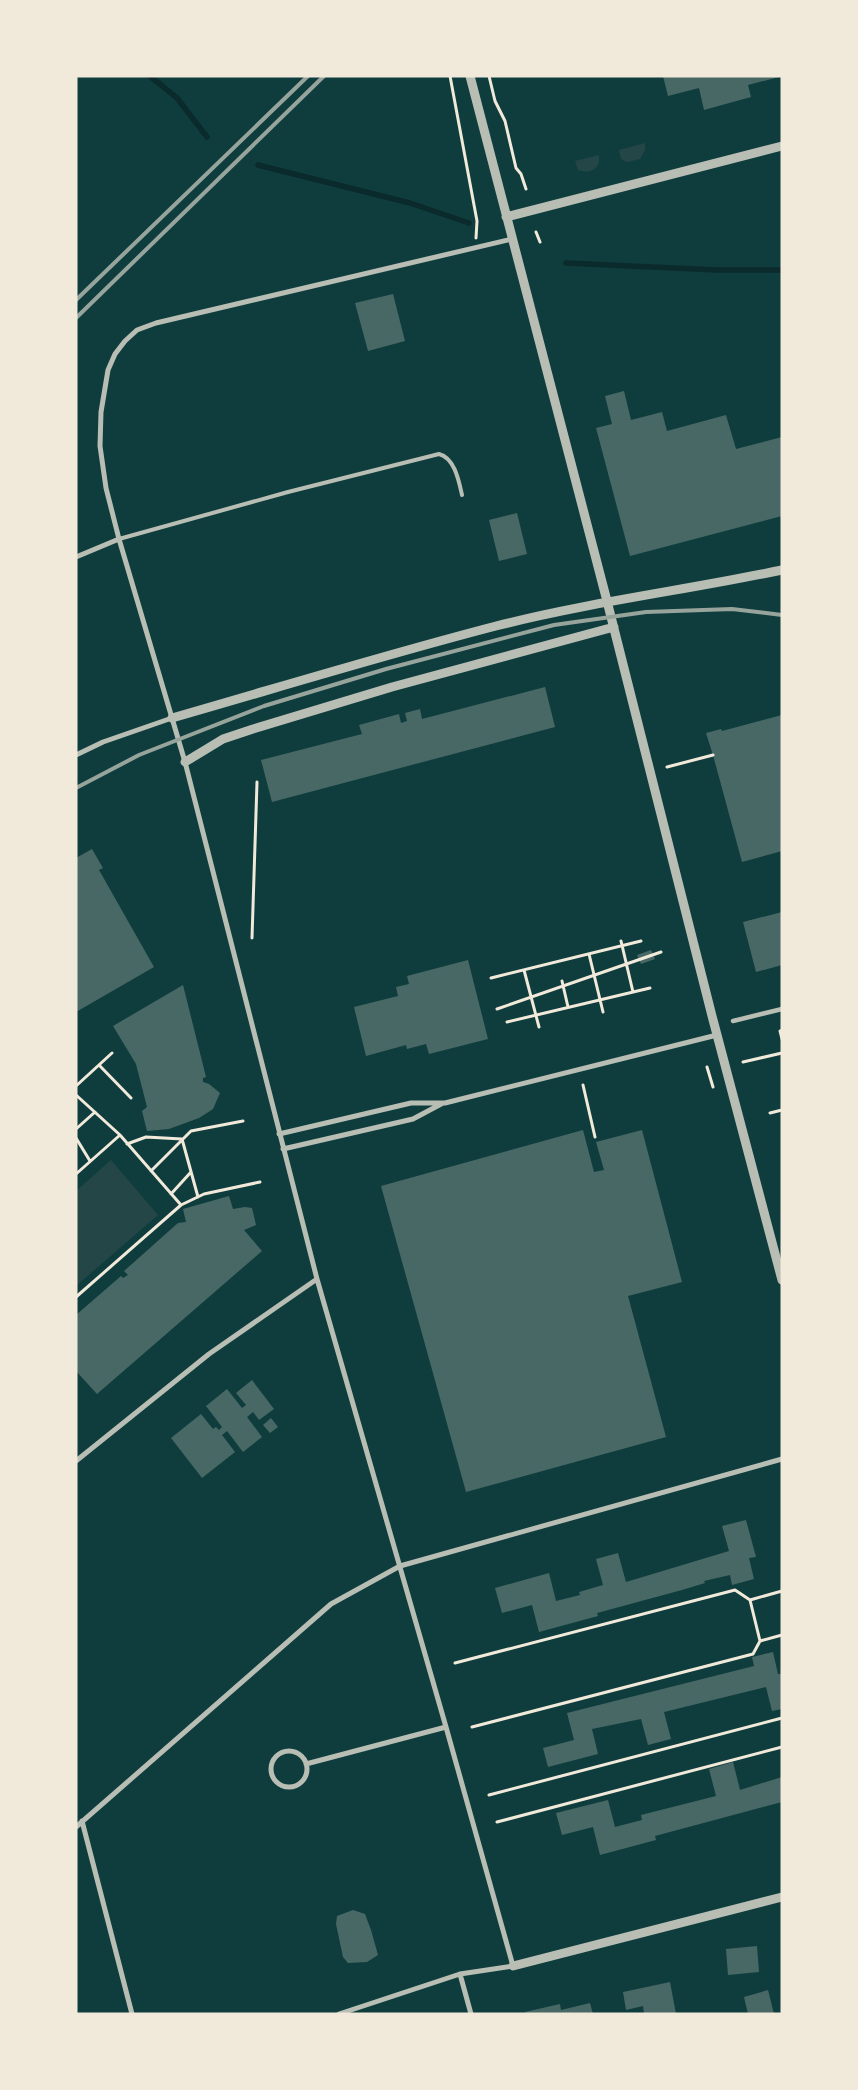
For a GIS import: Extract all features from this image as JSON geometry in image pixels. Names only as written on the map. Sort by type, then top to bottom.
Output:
[{"type":"street","points":[[470,76],[614,627],[660,818],[782,1280]]},
{"type":"street","points":[[506,217],[782,146]]},
{"type":"street","points":[[512,239],[156,323],[137,330],[115,354],[108,370],[101,412],[100,446],[106,488],[119,539],[185,762],[317,1279],[513,1966]]},
{"type":"street","points":[[76,557],[119,539]]},
{"type":"street","points":[[76,755],[103,742],[172,718],[496,626],[607,601],[722,583],[782,570]]},
{"type":"street","points":[[185,762],[223,739],[253,729],[392,687],[614,627]]},
{"type":"street","points":[[733,1021],[782,1009]]},
{"type":"street","points":[[283,1149],[413,1119],[445,1103],[717,1035]]},
{"type":"street","points":[[279,1134],[410,1103],[445,1103]]},
{"type":"street","points":[[76,1461],[208,1354],[317,1279]]},
{"type":"street","points":[[76,1826],[332,1604],[400,1566],[782,1459]]},
{"type":"street","points":[[306,1764],[446,1726]]},
{"type":"street","points":[[282,1752],[299,1754],[306,1764],[305,1776],[292,1786],[280,1784],[272,1776],[271,1770],[274,1759],[282,1752]]},
{"type":"street","points":[[82,1822],[132,2014]]},
{"type":"street","points":[[339,2014],[460,1974],[513,1966],[782,1897]]},
{"type":"street","points":[[460,1974],[470,2014]]},
{"type":"lane","points":[[119,539],[288,492],[439,454],[446,458],[457,474],[462,495]]},
{"type":"path","points":[[450,76],[477,221],[478,247]]},
{"type":"path","points":[[488,76],[495,101],[505,121],[516,168],[521,174],[526,189]]},
{"type":"path","points":[[536,232],[540,242]]},
{"type":"path","points":[[667,767],[713,755]]},
{"type":"path","points":[[252,938],[257,782]]},
{"type":"path","points":[[491,978],[589,954],[622,943],[640,941]]},
{"type":"path","points":[[622,943],[633,992]]},
{"type":"path","points":[[497,1009],[661,952]]},
{"type":"path","points":[[589,954],[603,1012]]},
{"type":"path","points":[[524,970],[539,1027]]},
{"type":"path","points":[[562,981],[568,1008]]},
{"type":"path","points":[[507,1022],[650,988]]},
{"type":"path","points":[[782,1030],[780,1031],[782,1039]]},
{"type":"path","points":[[76,1086],[112,1053]]},
{"type":"path","points":[[743,1062],[782,1053]]},
{"type":"path","points":[[99,1065],[131,1098]]},
{"type":"path","points":[[707,1067],[713,1087]]},
{"type":"path","points":[[583,1085],[596,1137]]},
{"type":"path","points":[[76,1095],[120,1135],[181,1205]]},
{"type":"path","points":[[770,1113],[782,1110]]},
{"type":"path","points":[[76,1129],[95,1112]]},
{"type":"path","points":[[151,1171],[191,1131],[243,1121]]},
{"type":"path","points":[[76,1174],[120,1135]]},
{"type":"path","points":[[127,1144],[146,1137],[182,1139]]},
{"type":"path","points":[[76,1138],[90,1161]]},
{"type":"path","points":[[182,1139],[198,1197]]},
{"type":"path","points":[[171,1194],[191,1172]]},
{"type":"path","points":[[76,1297],[181,1205],[198,1197],[260,1182]]},
{"type":"path","points":[[455,1663],[735,1590],[750,1600],[760,1641],[753,1654],[472,1727]]},
{"type":"path","points":[[750,1600],[782,1591]]},
{"type":"path","points":[[760,1641],[782,1635]]},
{"type":"path","points":[[489,1795],[782,1718]]},
{"type":"path","points":[[497,1822],[782,1747]]},
{"type":"shaded area","points":[[645,143],[645,150],[640,159],[627,162],[621,159],[619,150]]},
{"type":"shaded area","points":[[599,155],[599,163],[593,170],[578,170],[575,161]]},
{"type":"shaded area","points":[[111,1160],[158,1215],[76,1286],[76,1191]]},
{"type":"building","points":[[663,76],[779,77],[748,85],[751,97],[704,110],[699,88],[668,96]]},
{"type":"building","points":[[393,294],[405,341],[368,351],[355,303]]},
{"type":"building","points":[[624,391],[631,420],[662,412],[667,431],[726,415],[736,449],[782,437],[782,516],[630,556],[596,428],[612,424],[605,396]]},
{"type":"building","points":[[517,513],[527,554],[499,561],[489,520]]},
{"type":"building","points":[[545,687],[555,727],[272,802],[261,760],[362,734],[359,725],[399,714],[401,723],[407,721],[405,713],[420,709],[422,719]]},
{"type":"building","points":[[782,715],[782,851],[742,862],[706,733],[721,729],[722,731]]},
{"type":"building","points":[[92,849],[103,868],[99,870],[154,967],[76,1012],[76,858]]},
{"type":"building","points":[[782,912],[782,965],[756,972],[743,922]]},
{"type":"building","points":[[651,950],[655,959],[641,964],[637,955]]},
{"type":"building","points":[[468,960],[488,1039],[429,1054],[426,1044],[407,1049],[406,1045],[366,1056],[354,1007],[398,996],[396,987],[409,984],[407,976]]},
{"type":"building","points":[[183,985],[206,1077],[203,1078],[203,1082],[209,1084],[220,1093],[213,1109],[199,1118],[169,1129],[147,1131],[142,1111],[147,1107],[136,1064],[113,1026]]},
{"type":"building","points":[[583,1130],[594,1172],[604,1170],[596,1142],[642,1130],[682,1282],[628,1296],[666,1437],[466,1492],[381,1186]]},
{"type":"building","points":[[229,1196],[233,1209],[252,1208],[256,1225],[244,1230],[262,1251],[97,1394],[76,1371],[76,1315],[121,1276],[123,1278],[128,1275],[124,1271],[178,1223],[186,1222],[183,1209]]},
{"type":"building","points":[[252,1380],[274,1409],[259,1420],[253,1412],[247,1417],[262,1437],[243,1452],[227,1431],[222,1435],[235,1452],[202,1478],[171,1438],[201,1414],[213,1429],[216,1427],[219,1430],[222,1427],[206,1406],[227,1389],[242,1408],[246,1405],[236,1393]]},
{"type":"building","points":[[271,1418],[278,1427],[270,1433],[263,1425]]},
{"type":"building","points":[[746,1520],[756,1557],[749,1558],[754,1579],[732,1585],[730,1575],[704,1581],[705,1583],[597,1613],[598,1616],[539,1632],[532,1605],[502,1613],[495,1588],[549,1573],[556,1601],[580,1595],[579,1592],[603,1585],[596,1559],[618,1553],[626,1582],[729,1551],[722,1526]]},
{"type":"building","points":[[773,1652],[778,1674],[782,1674],[782,1709],[772,1711],[766,1687],[664,1712],[671,1739],[648,1745],[641,1719],[592,1729],[598,1754],[548,1767],[543,1748],[574,1740],[567,1713],[754,1666],[752,1657]]},
{"type":"building","points":[[733,1762],[740,1790],[782,1777],[782,1802],[655,1836],[656,1840],[600,1855],[593,1827],[562,1835],[556,1813],[608,1800],[615,1827],[642,1820],[641,1815],[716,1796],[709,1769]]},
{"type":"building","points":[[353,1910],[365,1914],[378,1955],[367,1962],[348,1963],[343,1957],[336,1924],[337,1916]]},
{"type":"building","points":[[757,1946],[759,1972],[728,1975],[726,1949]]},
{"type":"building","points":[[670,1982],[676,2014],[644,2014],[643,2006],[626,2010],[623,1992]]},
{"type":"building","points":[[768,1990],[774,2014],[748,2014],[744,1997]]},
{"type":"building","points":[[590,2003],[593,2014],[526,2014],[525,2012],[560,2004],[561,2010]]},
{"type":"waterway","points":[[150,76],[177,98],[207,137]]},
{"type":"waterway","points":[[258,165],[410,203],[469,223]]},
{"type":"waterway","points":[[566,263],[717,270],[782,270]]},
{"type":"railway","points":[[76,300],[308,76]]},
{"type":"railway","points":[[76,318],[324,76]]},
{"type":"railway","points":[[76,788],[139,755],[264,706],[386,669],[554,625],[646,612],[732,609],[782,615]]}]
